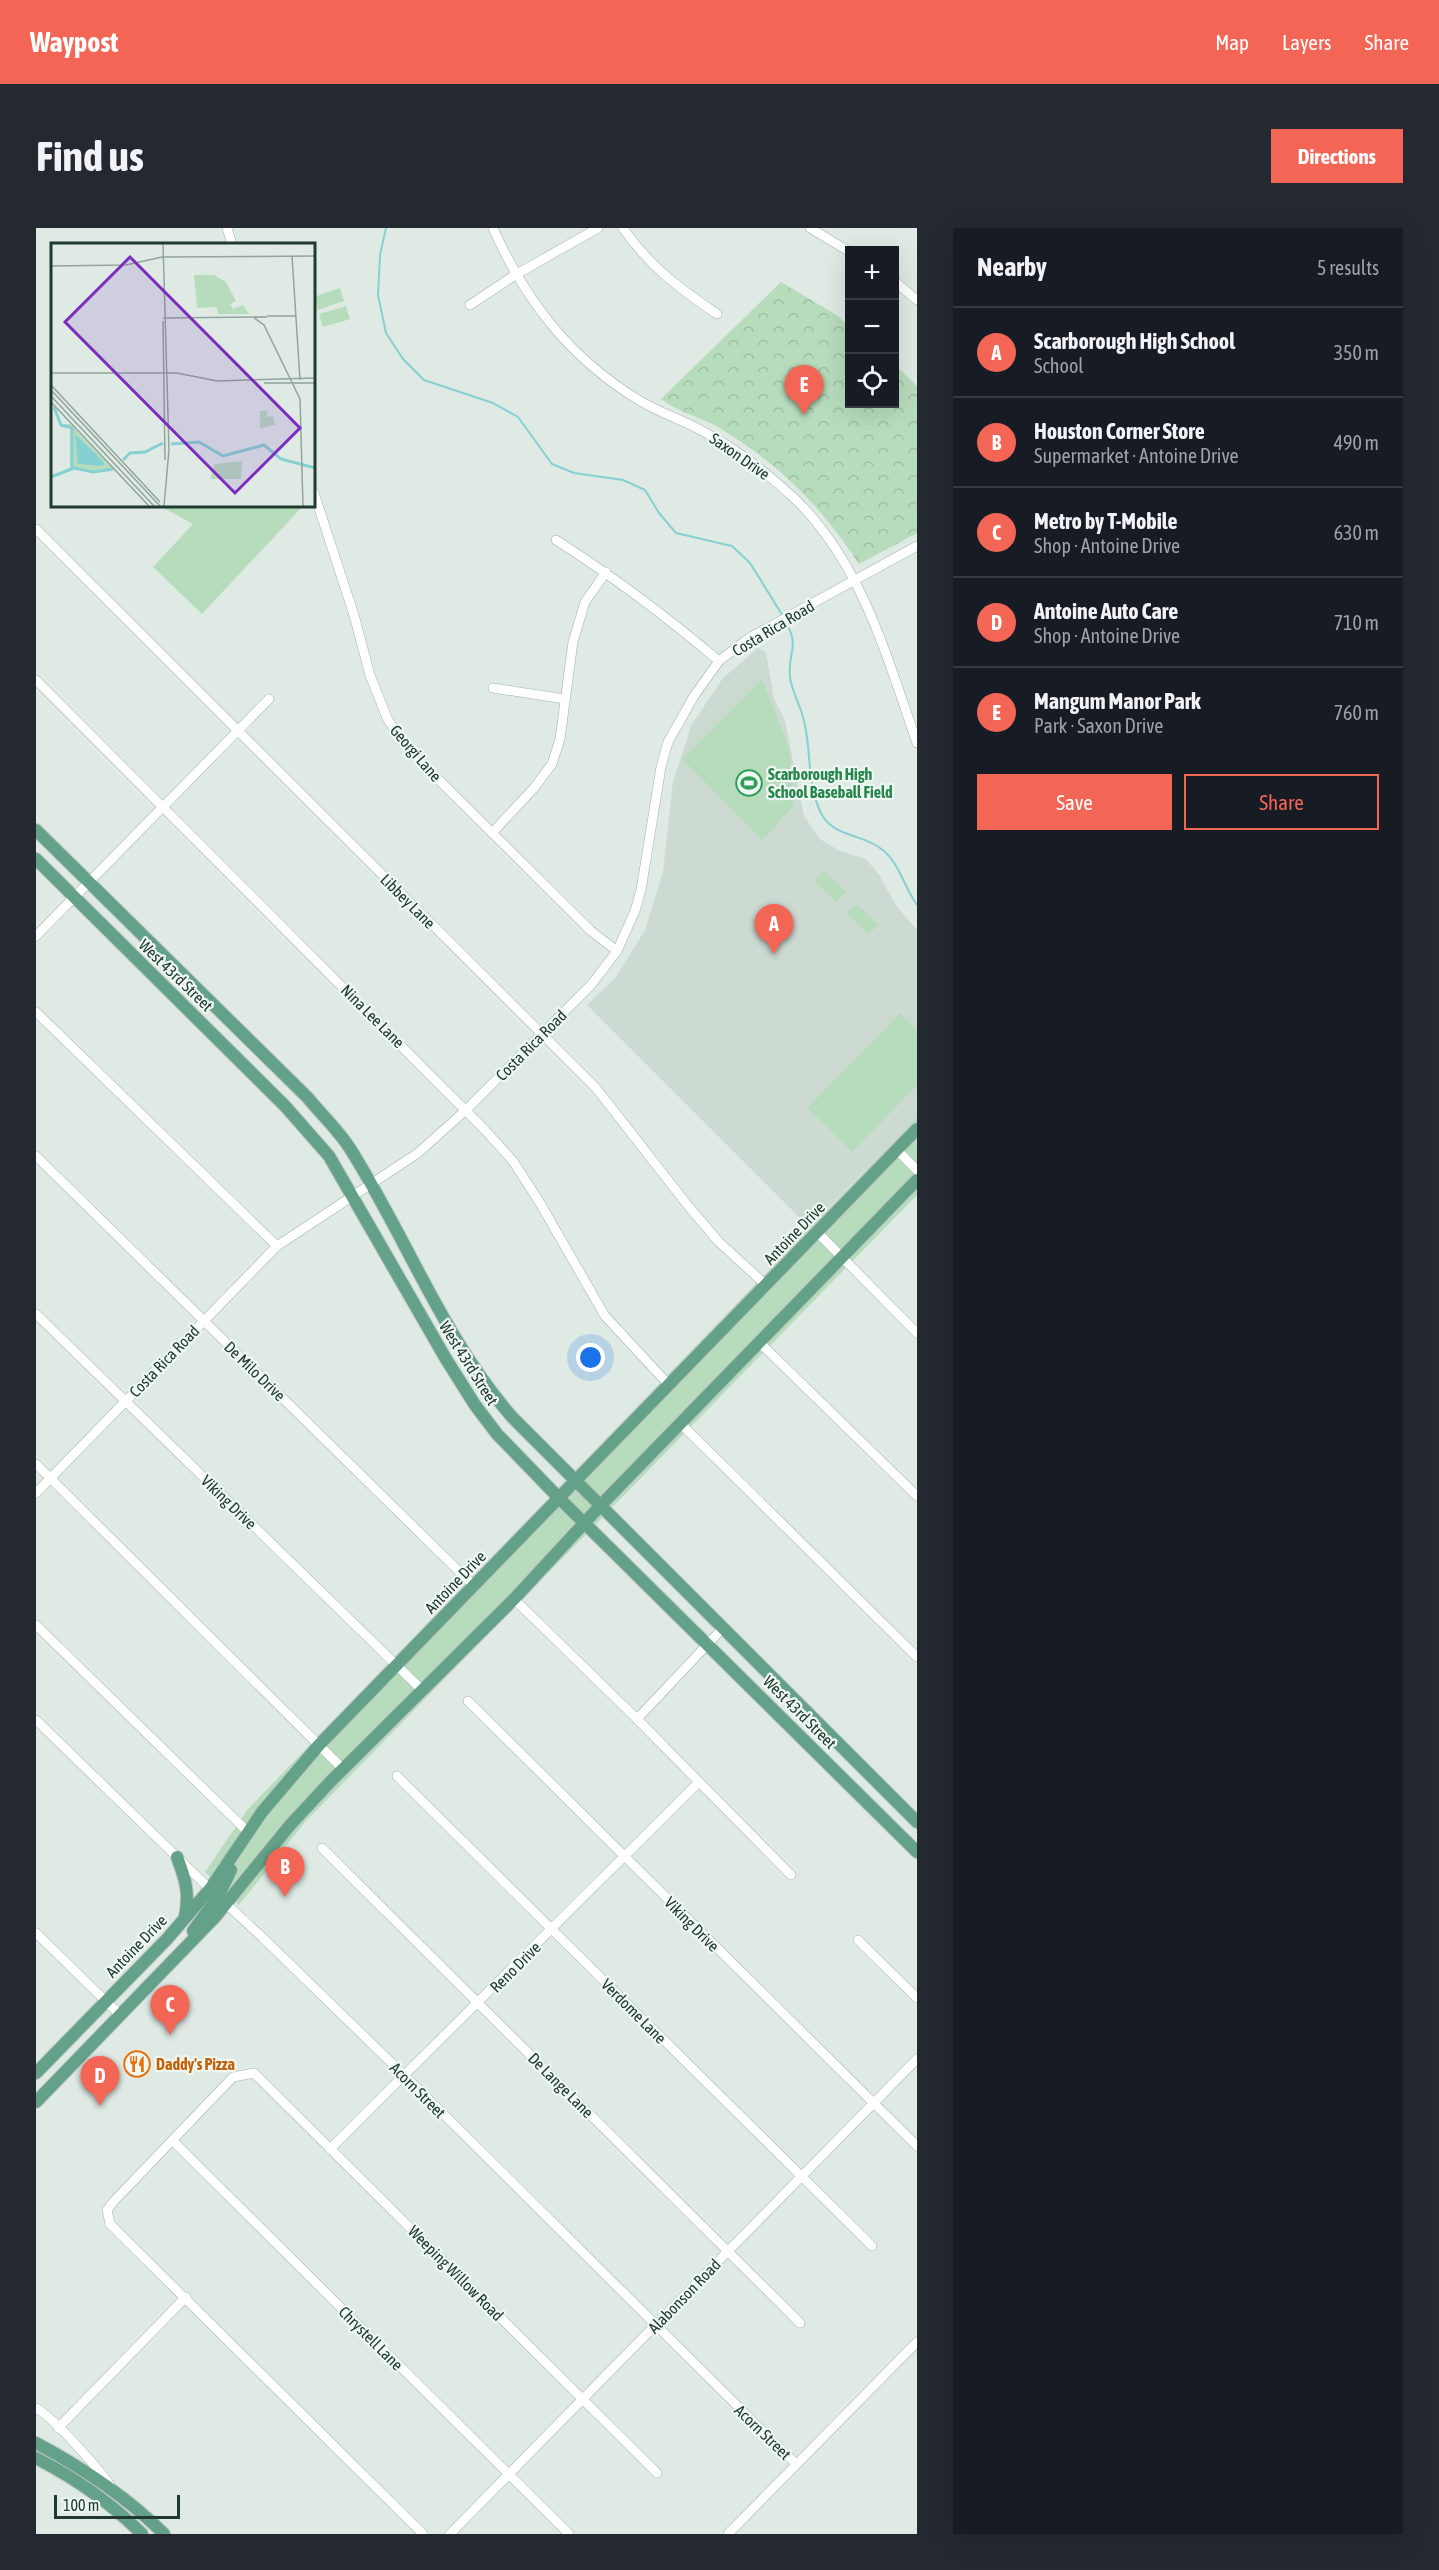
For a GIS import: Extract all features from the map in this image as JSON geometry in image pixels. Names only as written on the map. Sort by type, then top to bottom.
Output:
[{"type":"main road","name":"West 43rd Street","points":[[36,830],[308,1098],[348,1145],[461,1350],[512,1418],[827,1735],[917,1822]]},
{"type":"main road","name":"West 43rd Street","points":[[36,859],[227,1048],[311,1134],[329,1156],[446,1359],[475,1406],[497,1434],[917,1852]]},
{"type":"main road","points":[[227,1048],[241,1033]]},
{"type":"main road","name":"Antoine Drive","points":[[36,2102],[183,1951],[218,1897],[231,1870],[232,1857],[285,1782],[917,1129]]},
{"type":"main road","name":"Antoine Drive","points":[[36,2073],[184,1919],[218,1897],[514,1599],[584,1522],[917,1180]]},
{"type":"main road","points":[[446,1359],[461,1350]]},
{"type":"main road","points":[[813,1749],[827,1735]]},
{"type":"main road","points":[[177,1857],[187,1882],[188,1903],[184,1919]]},
{"type":"main road","points":[[36,2444],[73,2463],[113,2490],[164,2534]]},
{"type":"main road","points":[[36,2458],[62,2471],[119,2511],[142,2534]]},
{"type":"main road","points":[[119,2511],[127,2501]]},
{"type":"street","points":[[227,228],[232,243]]},
{"type":"street","name":"Saxon Drive","points":[[493,228],[527,295],[555,330],[599,373],[637,400],[705,432],[736,451],[795,499],[822,530],[855,581],[886,654],[917,743]]},
{"type":"street","points":[[470,305],[515,275],[598,228]]},
{"type":"street","points":[[623,228],[650,263],[669,280],[717,314]]},
{"type":"street","points":[[810,228],[845,250]]},
{"type":"street","points":[[899,285],[917,300]]},
{"type":"street","name":"Georgi Lane","points":[[315,496],[354,615],[370,675],[387,718],[401,740],[591,931],[617,951]]},
{"type":"street","name":"Libbey Lane","points":[[36,529],[596,1088],[719,1242],[766,1285]]},
{"type":"street","points":[[556,540],[606,572],[672,621],[719,661]]},
{"type":"street","name":"Costa Rica Road","points":[[36,1493],[277,1246],[418,1153],[466,1110],[591,985],[617,951],[635,911],[641,890],[661,766],[668,742],[694,696],[719,661],[749,638],[917,546]]},
{"type":"street","points":[[492,833],[534,788],[552,764],[560,739],[573,642],[585,602],[606,572]]},
{"type":"street","name":"Nina Lee Lane","points":[[36,680],[466,1110],[513,1161],[540,1203],[605,1317],[669,1385]]},
{"type":"street","points":[[493,688],[565,699]]},
{"type":"street","points":[[36,936],[269,699]]},
{"type":"street","points":[[36,1011],[277,1246]]},
{"type":"street","points":[[897,1150],[917,1170]]},
{"type":"street","name":"De Milo Drive","points":[[36,1156],[474,1586]]},
{"type":"street","points":[[817,1232],[917,1333]]},
{"type":"street","name":"Viking Drive","points":[[36,1314],[422,1690]]},
{"type":"street","points":[[759,1342],[917,1496]]},
{"type":"street","points":[[680,1424],[917,1657]]},
{"type":"street","points":[[36,1464],[343,1769]]},
{"type":"street","points":[[514,1599],[637,1719],[791,1875]]},
{"type":"street","points":[[36,1625],[248,1832]]},
{"type":"street","points":[[637,1719],[722,1629]]},
{"type":"street","name":"Viking Drive","points":[[468,1701],[917,2146]]},
{"type":"street","name":"Acorn Street","points":[[36,1721],[405,2076],[796,2464]]},
{"type":"street","name":"Verdome Lane","points":[[397,1776],[872,2246]]},
{"type":"street","name":"Reno Drive","points":[[330,2149],[479,2004],[623,1856],[698,1783]]},
{"type":"street","name":"De Lange Lane","points":[[322,1848],[800,2323]]},
{"type":"street","points":[[36,1933],[120,2015]]},
{"type":"street","points":[[858,1940],[917,1998]]},
{"type":"street","name":"Alabonson Road","points":[[450,2534],[917,2059]]},
{"type":"street","name":"Weeping Willow Road","points":[[173,2141],[233,2077],[254,2073],[657,2473]]},
{"type":"street","points":[[173,2141],[107,2210],[110,2224],[423,2534]]},
{"type":"street","name":"Chrystell Lane","points":[[173,2141],[568,2534]]},
{"type":"street","points":[[58,2428],[186,2297]]},
{"type":"street","points":[[728,2534],[917,2342]]},
{"type":"street","points":[[36,2408],[103,2475],[113,2490]]},
{"type":"shaded area","points":[[758,648],[766,652],[774,699],[785,721],[804,816],[820,839],[840,851],[866,859],[880,876],[895,904],[917,930],[917,1117],[809,1227],[587,1005],[616,977],[645,930],[663,872],[673,781],[692,724],[723,678]]},
{"type":"green space","points":[[781,282],[835,314],[845,323],[845,408],[899,408],[899,369],[917,386],[917,533],[859,564],[813,504],[779,471],[718,427],[661,399]]},
{"type":"green space","points":[[340,288],[344,301],[318,310],[315,297]]},
{"type":"green space","points":[[346,306],[350,319],[323,327],[319,314]]},
{"type":"green space","points":[[162,507],[302,507],[202,614],[153,567],[193,524]]},
{"type":"green space","name":"Scarborough High School Baseball Field","points":[[762,679],[789,748],[794,806],[762,840],[682,759]]},
{"type":"green space","points":[[824,871],[846,892],[836,902],[814,881]]},
{"type":"green space","points":[[857,904],[878,925],[868,935],[847,913]]},
{"type":"green space","points":[[900,1013],[917,1030],[917,1085],[852,1152],[807,1108]]},
{"type":"green space","points":[[917,1117],[917,1195],[305,1822],[239,1905],[205,1872],[248,1809]]},
{"type":"waterway","points":[[386,228],[380,255],[378,295],[386,333],[403,359],[424,380],[493,403],[518,417],[552,464],[574,473],[623,480],[645,490],[659,513],[676,533],[732,546],[750,563],[783,616]]},
{"type":"waterway","points":[[785,621],[793,644],[791,683],[804,721],[811,780],[822,815],[834,827],[873,843],[887,854],[897,867],[917,905]]},
{"type":"place","name":"Mangum Manor Park","points":[[804,415]]},
{"type":"place","name":"Scarborough High School Baseball Field","points":[[749,783]]},
{"type":"place","name":"Scarborough High School","points":[[774,954]]},
{"type":"place","name":"Houston Corner Store","points":[[285,1897]]},
{"type":"place","name":"Metro by T-Mobile","points":[[170,2035]]},
{"type":"place","name":"Daddy's Pizza","points":[[137,2064]]},
{"type":"place","name":"Antoine Auto Care","points":[[100,2106]]}]
